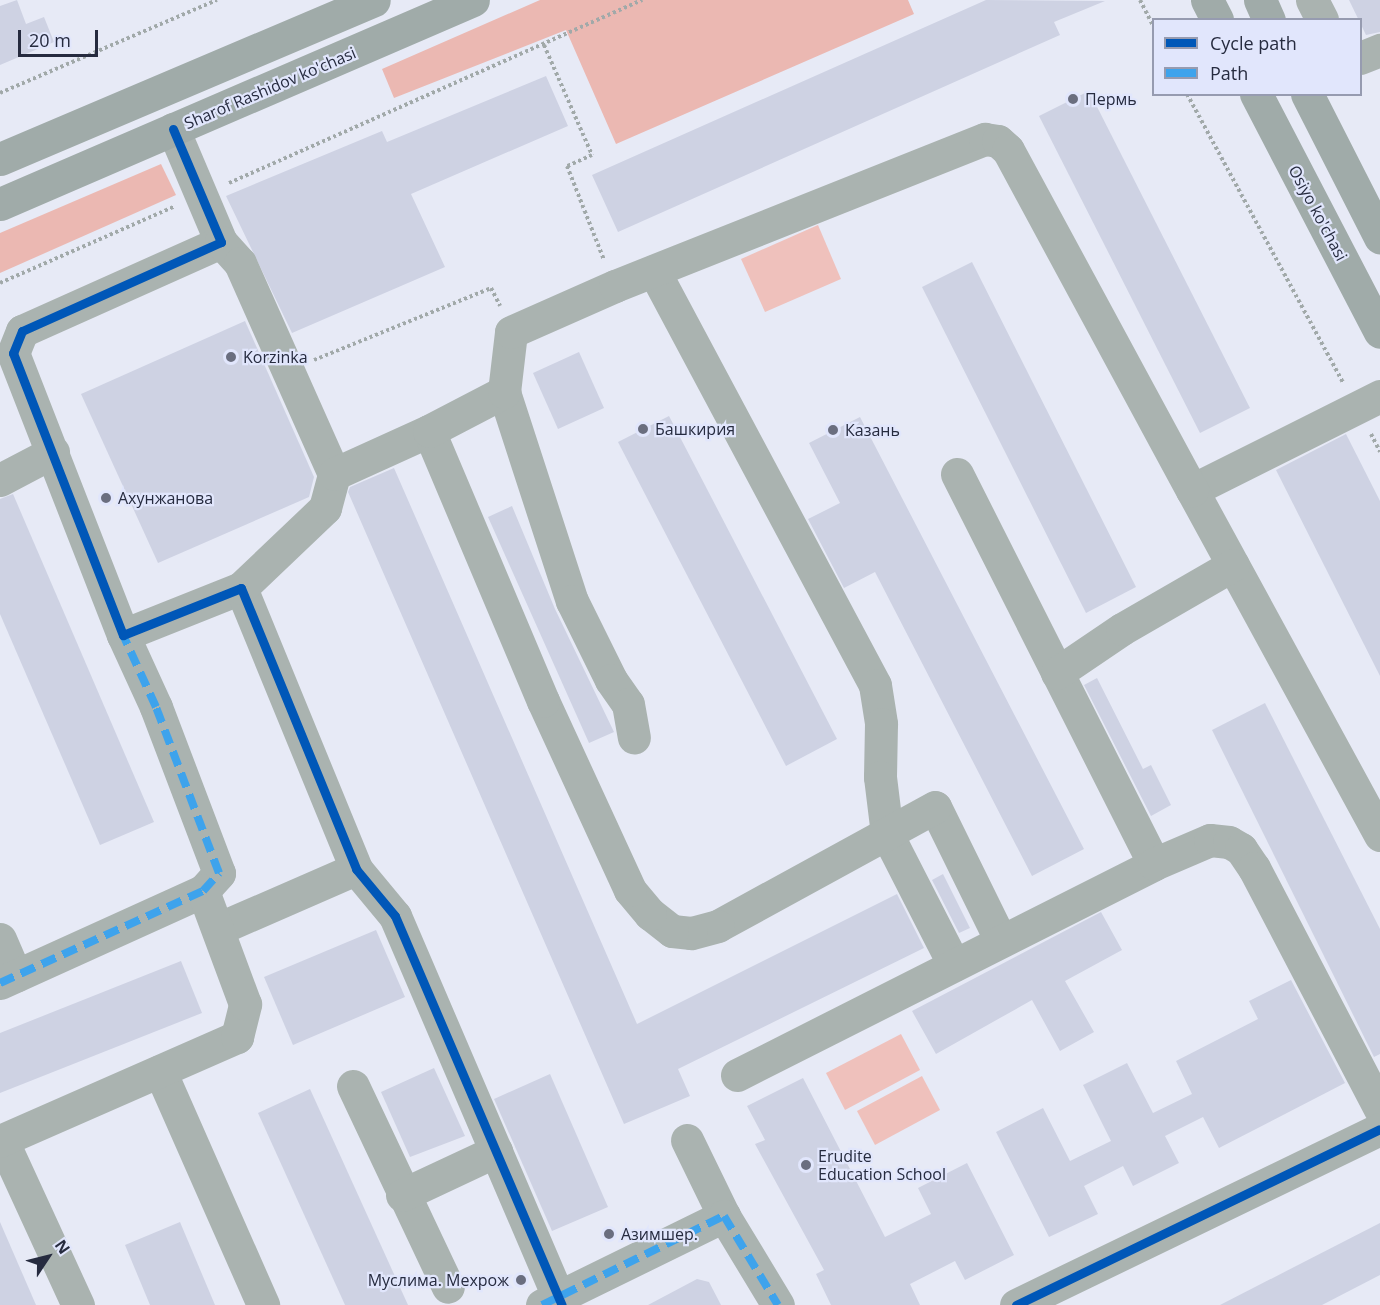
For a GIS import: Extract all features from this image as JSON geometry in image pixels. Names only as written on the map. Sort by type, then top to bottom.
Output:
[{"type":"main road","points":[[0,159],[374,0]]},
{"type":"main road","name":"Sharof Rashidov ko'chasi","points":[[0,204],[473,0]]},
{"type":"main road","points":[[1207,0],[1216,18]]},
{"type":"main road","points":[[1260,0],[1268,18]]},
{"type":"main road","points":[[156,92],[173,129]]},
{"type":"main road","name":"Osiyo ko'chasi","points":[[1257,96],[1380,332]]},
{"type":"main road","points":[[1308,96],[1380,237]]},
{"type":"street","points":[[1312,0],[1321,18]]},
{"type":"street","points":[[1362,57],[1380,50]]},
{"type":"street","points":[[123,635],[241,588],[325,508],[334,474],[240,263],[221,242],[173,129]]},
{"type":"street","points":[[634,737],[628,704],[611,680],[572,602],[504,392],[511,332],[615,286],[958,147],[985,139],[998,141],[1008,150],[1380,836]]},
{"type":"street","points":[[0,939],[8,980],[203,891],[219,873],[156,707],[123,635],[13,353],[17,338],[22,331],[221,242]]},
{"type":"street","points":[[654,272],[875,685],[881,724],[880,777],[887,834],[954,965]]},
{"type":"street","points":[[334,474],[429,431],[504,392]]},
{"type":"street","points":[[1192,490],[1369,402]]},
{"type":"street","points":[[429,431],[552,722],[630,890],[650,914],[672,931],[691,933],[718,926],[934,807],[1001,941]]},
{"type":"street","points":[[0,480],[53,452]]},
{"type":"street","points":[[957,474],[1154,864]]},
{"type":"street","points":[[1057,673],[1122,629],[1233,565]]},
{"type":"street","points":[[241,588],[356,868],[395,916],[496,1150],[554,1302],[724,1216]]},
{"type":"street","points":[[737,1075],[1154,864],[1210,840],[1229,842],[1241,849],[1380,1109]]},
{"type":"street","points":[[220,928],[356,868]]},
{"type":"street","points":[[78,1305],[1,1141],[237,1037],[245,1004],[220,928],[203,891]]},
{"type":"street","points":[[160,1071],[263,1305]]},
{"type":"street","points":[[353,1086],[402,1195],[448,1287]]},
{"type":"street","points":[[1016,1305],[1380,1129]]},
{"type":"street","points":[[687,1140],[724,1216],[778,1305]]},
{"type":"street","points":[[402,1195],[496,1150]]},
{"type":"path","points":[[0,93],[217,0]]},
{"type":"path","points":[[0,283],[642,0]]},
{"type":"path","points":[[1140,0],[1152,24]]},
{"type":"path","points":[[544,45],[592,155],[567,166],[615,286]]},
{"type":"path","points":[[1188,96],[1369,402],[1380,452]]},
{"type":"path","points":[[288,370],[491,288],[511,332]]},
{"type":"shaded area","points":[[540,0],[908,0],[914,14],[616,144],[566,30],[394,98],[382,69]]},
{"type":"shaded area","points":[[161,164],[176,195],[0,273],[0,233]]},
{"type":"shaded area","points":[[818,225],[841,279],[765,312],[741,259]]},
{"type":"shaded area","points":[[901,1034],[920,1070],[845,1110],[826,1073]]},
{"type":"shaded area","points":[[922,1076],[940,1110],[875,1145],[857,1111]]},
{"type":"building","points":[[17,0],[26,24],[44,17],[54,42],[0,65],[0,6]]},
{"type":"building","points":[[986,0],[1105,1],[1054,22],[1060,35],[618,232],[592,175]]},
{"type":"building","points":[[1349,0],[1380,0],[1380,32],[1366,35],[1362,27],[1362,18],[1358,18]]},
{"type":"building","points":[[546,76],[568,126],[411,194],[445,267],[292,333],[226,196],[382,131],[387,142]]},
{"type":"building","points":[[1089,91],[1250,408],[1200,433],[1039,116]]},
{"type":"building","points":[[972,262],[1136,587],[1086,613],[922,287]]},
{"type":"building","points":[[245,321],[314,477],[309,497],[158,563],[81,394]]},
{"type":"building","points":[[579,352],[604,408],[558,429],[533,373]]},
{"type":"building","points":[[669,416],[837,739],[786,766],[618,442]]},
{"type":"building","points":[[860,417],[1084,849],[1032,876],[875,572],[844,588],[808,519],[840,503],[809,443]]},
{"type":"building","points":[[1346,434],[1380,501],[1380,676],[1276,470]]},
{"type":"building","points":[[394,468],[637,1024],[897,894],[924,948],[678,1069],[690,1096],[624,1124],[348,492],[350,487]]},
{"type":"building","points":[[13,494],[154,822],[100,845],[0,614],[0,499]]},
{"type":"building","points":[[512,506],[555,609],[614,732],[589,743],[488,517]]},
{"type":"building","points":[[1097,678],[1143,769],[1151,765],[1171,805],[1151,816],[1084,685]]},
{"type":"building","points":[[1265,703],[1380,929],[1380,1054],[1374,1057],[1212,730]]},
{"type":"building","points":[[943,874],[970,928],[959,933],[932,880]]},
{"type":"building","points":[[1101,912],[1122,950],[1065,981],[1094,1032],[1060,1051],[1032,1000],[936,1054],[912,1011]]},
{"type":"building","points":[[376,930],[405,997],[293,1045],[264,977]]},
{"type":"building","points":[[181,961],[202,1013],[0,1093],[0,1033]]},
{"type":"building","points":[[1291,980],[1345,1083],[1219,1148],[1203,1117],[1165,1136],[1179,1163],[1133,1186],[1123,1166],[1084,1186],[1098,1214],[1049,1237],[996,1132],[1043,1108],[1070,1161],[1111,1141],[1083,1085],[1127,1063],[1153,1113],[1192,1094],[1176,1061],[1258,1019],[1249,1001]]},
{"type":"building","points":[[434,1068],[465,1136],[410,1157],[381,1092]]},
{"type":"building","points":[[550,1074],[608,1207],[552,1231],[494,1099]]},
{"type":"building","points":[[803,1078],[885,1237],[931,1214],[918,1188],[967,1163],[1014,1255],[965,1280],[955,1261],[910,1284],[920,1305],[831,1305],[816,1274],[824,1270],[755,1144],[765,1140],[747,1106]]},
{"type":"building","points":[[310,1089],[408,1305],[345,1305],[258,1113]]},
{"type":"building","points":[[0,1222],[36,1305],[0,1305]]},
{"type":"building","points":[[180,1222],[215,1305],[150,1305],[125,1245]]},
{"type":"building","points":[[1380,1223],[1380,1275],[1322,1305],[1220,1305]]},
{"type":"building","points":[[697,1279],[709,1282],[721,1305],[648,1305]]},
{"type":"marked path","points":[[0,983],[203,891],[219,873],[156,707],[123,635]]},
{"type":"marked path","points":[[542,1305],[724,1216],[778,1305]]},
{"type":"cycle path","points":[[173,129],[221,242],[22,331],[13,353],[123,635],[241,588],[356,869],[395,916],[562,1305]]},
{"type":"cycle path","points":[[1016,1305],[1380,1129]]},
{"type":"place","name":"Пермь","points":[[1073,99]]},
{"type":"place","name":"Korzinka","points":[[231,357]]},
{"type":"place","name":"Башкирия","points":[[643,429]]},
{"type":"place","name":"Казань","points":[[833,430]]},
{"type":"place","name":"Ахунжанова","points":[[106,498]]},
{"type":"place","name":"Erudite Education School","points":[[806,1165]]},
{"type":"place","name":"Азимшер.","points":[[609,1234]]},
{"type":"place","name":"Муслима. Мехрож","points":[[521,1280]]}]
